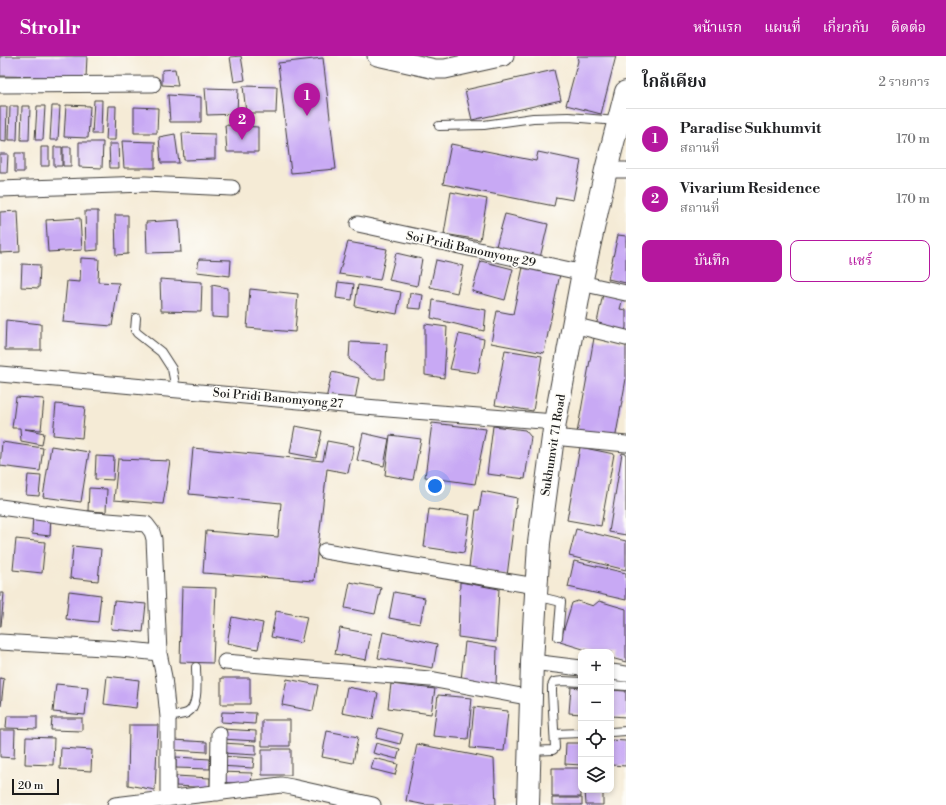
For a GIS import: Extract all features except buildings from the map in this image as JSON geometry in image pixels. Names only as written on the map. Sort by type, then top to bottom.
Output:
[{"type":"main road","name":"Sukhumvit 71 Road","points":[[528,805],[532,662],[539,543],[554,429],[583,278],[616,170],[623,104]]},
{"type":"street","points":[[378,56],[435,69],[445,69],[476,59],[504,56]]},
{"type":"street","points":[[0,85],[154,84]]},
{"type":"street","points":[[0,189],[145,184],[232,188]]},
{"type":"street","name":"Soi Pridi Banomyong 29","points":[[358,224],[583,278],[626,293]]},
{"type":"street","points":[[573,325],[626,338]]},
{"type":"street","name":"Soi Pridi Banomyong 27","points":[[0,374],[388,409],[554,429],[626,444]]},
{"type":"street","points":[[0,507],[95,520],[146,524],[152,532],[154,539],[159,653],[164,677],[168,717],[168,799]]},
{"type":"street","points":[[325,551],[536,591]]},
{"type":"street","points":[[0,642],[121,649],[159,653]]},
{"type":"street","points":[[225,662],[430,679],[532,698]]},
{"type":"street","points":[[532,662],[578,668]]},
{"type":"street","points":[[614,672],[626,674]]},
{"type":"street","points":[[218,793],[219,734]]},
{"type":"street","points":[[115,805],[281,786],[292,787],[373,805]]},
{"type":"lane","points":[[439,126],[484,125],[533,118],[569,117],[623,104]]},
{"type":"lane","points":[[136,318],[135,330],[161,352],[172,369],[176,389]]},
{"type":"lane","points":[[536,591],[561,602],[558,638]]},
{"type":"lane","points":[[168,717],[187,713],[193,707],[196,699],[196,667]]},
{"type":"lane","points":[[530,751],[553,750],[555,748],[552,686],[554,682],[578,682]]},
{"type":"lane","points":[[614,685],[626,686]]},
{"type":"lane","points":[[614,732],[626,731]]},
{"type":"lane","points":[[555,734],[578,733]]},
{"type":"place","name":"Paradise Sukhumvit","points":[[307,116]]},
{"type":"place","name":"Vivarium Residence","points":[[242,140]]}]
